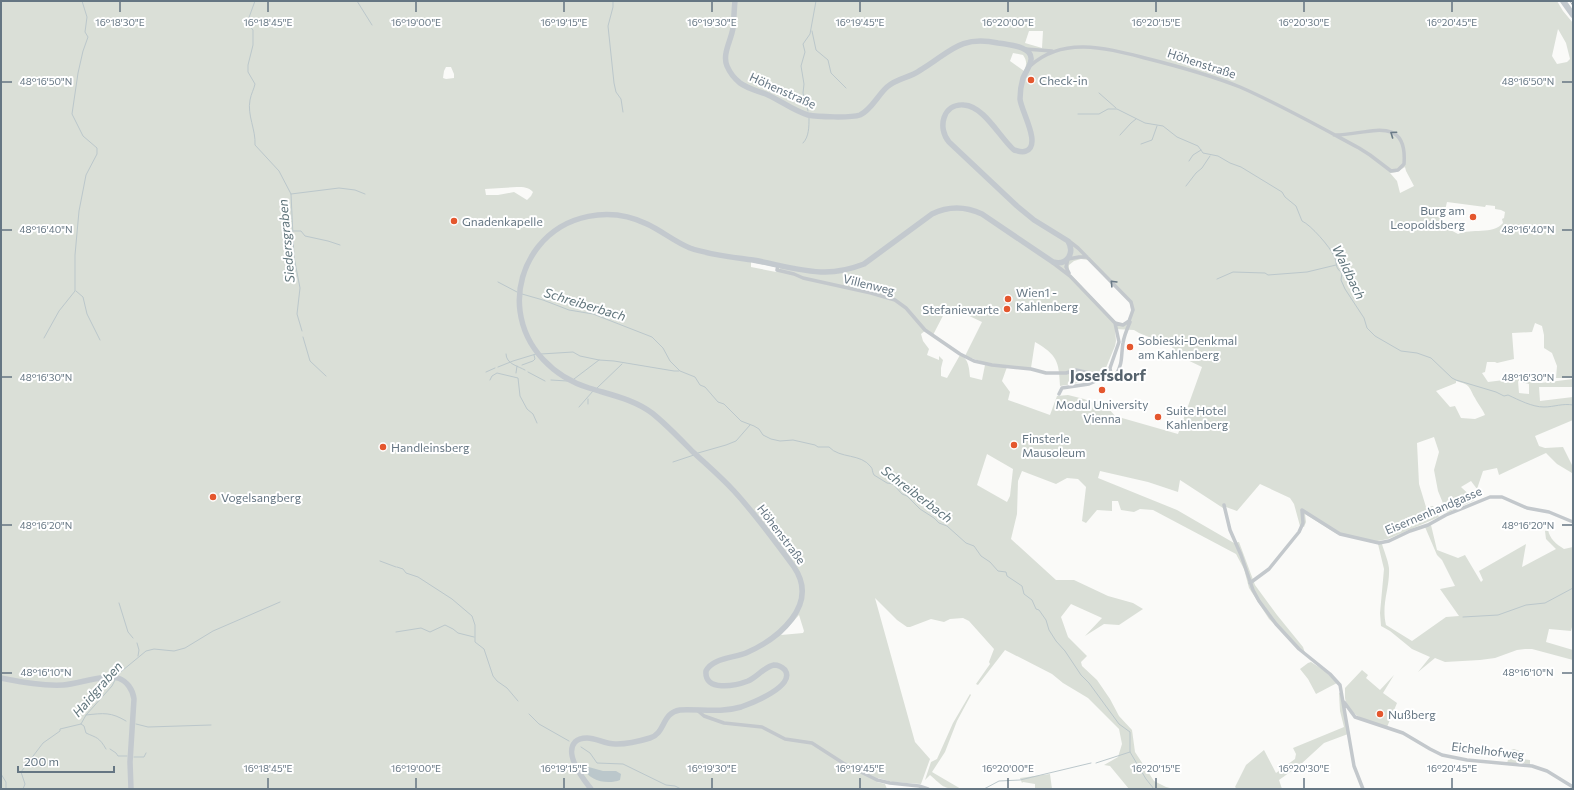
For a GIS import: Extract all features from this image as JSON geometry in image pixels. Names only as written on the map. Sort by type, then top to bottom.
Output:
[{"type":"main road","points":[[1563,1],[1573,15]]},
{"type":"street","name":"Höhenstraße","points":[[735,1],[733,28],[726,56],[727,66],[731,73],[743,84],[809,115],[856,116],[863,113],[892,83],[917,73],[945,53],[965,43],[976,40],[987,40],[1025,50],[1053,51]]},
{"type":"street","name":"Höhenstraße","points":[[1030,66],[1039,58],[1053,51],[1076,46],[1088,46],[1113,50],[1181,67],[1253,93],[1370,155],[1391,171],[1397,171],[1402,167],[1404,160],[1401,143],[1390,131],[1378,130],[1346,135],[1334,135]]},
{"type":"street","points":[[1025,50],[1030,56],[1030,66],[1024,76],[1020,93],[1022,110],[1033,137],[1032,145],[1029,150],[1022,152],[1014,150],[977,110],[967,105],[956,106],[947,112],[943,120],[943,131],[949,142],[1017,206],[1034,220],[1065,238],[1078,248],[1131,302],[1133,310],[1132,316],[1124,338],[1122,361],[1116,374],[1111,374],[1089,384],[1062,388],[1059,394]]},
{"type":"street","points":[[778,265],[820,272],[837,272],[852,269],[870,260],[932,214],[941,210],[956,207],[970,209],[982,214],[1070,276],[1115,323],[1125,325],[1129,322],[1132,316]]},
{"type":"street","name":"Höhenstraße","points":[[591,789],[578,769],[574,759],[572,748],[576,741],[586,738],[617,744],[650,738],[658,734],[666,718],[673,711],[720,710],[741,707],[778,689],[786,681],[786,671],[777,665],[770,667],[749,680],[733,685],[714,685],[708,680],[706,673],[707,668],[712,664],[738,656],[766,642],[786,626],[797,612],[802,597],[800,580],[794,567],[736,494],[658,418],[645,408],[625,398],[590,388],[564,377],[540,357],[524,327],[519,300],[521,283],[528,261],[545,239],[568,223],[584,217],[596,215],[616,215],[631,218],[647,224],[693,249],[778,265]]},
{"type":"street","points":[[1065,238],[1071,248],[1066,268],[1070,276]]},
{"type":"street","points":[[1046,258],[1058,263],[1079,256],[1088,258]]},
{"type":"street","name":"Villenweg","points":[[778,265],[777,270],[803,278],[871,292],[895,300],[906,308],[923,328],[960,354],[974,361],[992,366],[1030,369],[1046,373],[1066,373],[1076,370],[1107,377]]},
{"type":"street","points":[[1111,374],[1110,368],[1119,342],[1115,323]]},
{"type":"street","name":"Eisernenhandgasse","points":[[1250,583],[1269,569],[1299,532],[1303,523],[1302,510],[1340,534],[1379,542],[1389,541],[1490,497],[1502,498],[1528,508],[1549,512],[1573,522]]},
{"type":"street","points":[[1224,505],[1227,522],[1239,550],[1250,583],[1259,601],[1284,634],[1305,655],[1336,679],[1342,689],[1354,766],[1363,789]]},
{"type":"street","points":[[1,678],[28,683],[51,685],[69,684],[108,677],[123,681],[130,688],[134,699],[130,762],[131,789]]},
{"type":"street","points":[[1343,702],[1355,717],[1350,718],[1347,722]]},
{"type":"street","points":[[697,710],[704,716],[724,723],[762,727],[788,740],[812,743],[843,763],[877,780],[919,786],[928,789]]},
{"type":"street","name":"Eichelhofweg","points":[[1355,717],[1403,733],[1442,755],[1532,766],[1547,771],[1573,786]]},
{"type":"shaded area","points":[[1,1],[1557,1],[1573,23],[1573,378],[1556,378],[1557,366],[1552,353],[1544,348],[1542,326],[1535,323],[1532,332],[1512,333],[1514,359],[1497,363],[1487,362],[1485,372],[1482,373],[1488,382],[1520,378],[1534,383],[1541,383],[1573,379],[1573,387],[1539,387],[1540,401],[1573,397],[1573,420],[1535,436],[1539,446],[1545,448],[1563,447],[1573,467],[1572,473],[1557,464],[1546,453],[1499,475],[1497,468],[1483,471],[1477,489],[1471,481],[1461,487],[1475,500],[1447,513],[1438,491],[1434,470],[1439,452],[1434,437],[1417,443],[1419,484],[1426,507],[1433,506],[1439,517],[1388,539],[1378,541],[1378,544],[1337,534],[1305,514],[1306,522],[1304,527],[1300,526],[1294,504],[1290,498],[1260,484],[1237,511],[1226,507],[1223,508],[1180,480],[1178,492],[1148,482],[1100,471],[1098,478],[1177,510],[1234,543],[1239,542],[1255,585],[1303,647],[1305,653],[1269,619],[1249,588],[1244,569],[1236,554],[1153,510],[1140,509],[1134,512],[1121,510],[1118,501],[1112,501],[1112,511],[1097,510],[1086,523],[1082,521],[1086,487],[1078,479],[1067,478],[1056,484],[1022,471],[1018,481],[1017,514],[1011,539],[1056,580],[1074,580],[1108,596],[1133,603],[1143,609],[1119,625],[1104,624],[1085,636],[1102,618],[1071,604],[1061,617],[1068,637],[1087,656],[1081,662],[1082,666],[1097,680],[1119,716],[1132,730],[1135,752],[1154,781],[1174,789],[1129,789],[1110,766],[1104,765],[1118,757],[1122,744],[1119,729],[1088,698],[1063,683],[1052,674],[1005,650],[978,685],[976,684],[990,664],[989,662],[994,649],[969,621],[963,618],[950,619],[944,622],[931,619],[907,627],[897,620],[875,598],[915,742],[930,759],[921,784],[892,782],[878,778],[877,782],[885,784],[887,789],[1,789]],"holes":[[[1558,29],[1566,43],[1570,59],[1567,62],[1557,64],[1552,56]],[[1029,31],[1043,31],[1042,48],[1025,43]],[[1013,53],[1023,55],[1026,63],[1024,71],[1010,61]],[[446,67],[451,67],[454,78],[443,78],[444,71]],[[1405,167],[1414,186],[1400,193],[1397,181],[1390,173],[1397,172]],[[522,187],[528,188],[533,192],[527,200],[514,192],[498,195],[486,195],[485,189]],[[1447,202],[1485,207],[1486,205],[1495,206],[1495,209],[1505,212],[1504,218],[1502,219],[1503,223],[1499,227],[1458,234],[1443,226],[1442,223]],[[1081,259],[1089,260],[1129,301],[1131,313],[1125,324],[1118,323],[1114,320],[1071,275],[1069,265],[1074,261]],[[751,262],[780,268],[776,272],[751,267]],[[948,306],[982,322],[965,356],[989,364],[1031,368],[1035,342],[1048,351],[1055,360],[1059,370],[1060,386],[1097,380],[1103,375],[1115,346],[1115,329],[1134,330],[1171,346],[1179,356],[1202,367],[1178,434],[1115,416],[1109,409],[1084,399],[1068,395],[1057,396],[1050,415],[1008,400],[1010,392],[1002,381],[1007,367],[985,365],[982,380],[970,377],[967,361],[960,355],[947,378],[941,376],[943,360],[939,356],[939,360],[927,355],[929,349],[923,341],[921,334],[926,330],[933,335]],[[1456,381],[1468,386],[1485,415],[1475,419],[1461,418],[1455,406],[1450,407],[1436,391],[1456,383]],[[1518,381],[1529,384],[1529,394],[1519,393]],[[987,454],[1013,469],[1010,496],[1007,502],[977,485]],[[799,615],[804,631],[803,633],[781,635]]]},
{"type":"shaded area","points":[[1431,525],[1437,550],[1458,558],[1465,555],[1481,582],[1483,580],[1479,571],[1526,544],[1522,567],[1556,549],[1546,539],[1545,531],[1548,530],[1552,539],[1561,547],[1564,549],[1573,547],[1573,623],[1571,631],[1549,629],[1546,642],[1573,650],[1573,660],[1532,649],[1525,649],[1517,650],[1495,658],[1480,660],[1445,662],[1435,658],[1418,672],[1430,657],[1412,649],[1390,631],[1381,626],[1380,613],[1384,569],[1378,544],[1382,544],[1389,568],[1384,610],[1386,625],[1412,641],[1446,617],[1459,616],[1440,589],[1455,586],[1442,560],[1437,555],[1425,527]]},
{"type":"shaded area","points":[[1311,662],[1325,671],[1337,683],[1316,694],[1308,679],[1300,669]]},
{"type":"shaded area","points":[[1362,670],[1368,675],[1366,678],[1380,690],[1394,675],[1383,693],[1397,703],[1387,727],[1361,718],[1347,705],[1345,688]]},
{"type":"shaded area","points":[[1341,692],[1348,734],[1324,743],[1300,765],[1279,780],[1282,789],[1237,789],[1235,787],[1246,765],[1264,750],[1276,773],[1295,759],[1296,754],[1293,748],[1344,727],[1340,711],[1339,693]]},
{"type":"shaded area","points":[[970,694],[971,695],[957,721],[945,752],[932,772],[961,789],[943,786],[930,775],[925,780],[931,762],[937,759],[953,723]]},
{"type":"shaded area","points":[[1514,749],[1525,753],[1522,759],[1530,760],[1530,764],[1507,763],[1511,750]]},
{"type":"shaded area","points":[[585,766],[603,771],[616,771],[621,774],[620,780],[604,782],[594,779],[586,772]]},
{"type":"shaded area","points":[[1050,774],[1052,789],[1035,788],[1035,784],[1022,783],[1020,778]]},
{"type":"waterway","points":[[44,338],[59,311],[75,291],[75,255],[79,211],[86,175],[97,154],[97,148],[83,136],[72,114],[78,73],[88,37],[85,32],[87,17],[82,1]]},
{"type":"waterway","name":"Siedersgraben","points":[[255,1],[247,23],[253,30],[253,45],[248,65],[248,72],[255,84],[249,106],[255,145],[279,171],[291,194],[294,257],[300,288],[297,314],[302,331]]},
{"type":"waterway","points":[[357,1],[372,25]]},
{"type":"waterway","points":[[613,1],[608,26],[614,83],[616,92],[621,99],[623,112]]},
{"type":"waterway","points":[[808,111],[803,93],[804,84],[801,66],[805,52],[803,44],[810,34],[816,1]]},
{"type":"waterway","points":[[812,31],[816,50],[828,60],[831,73],[846,88]]},
{"type":"waterway","points":[[1099,93],[1116,108]]},
{"type":"waterway","name":"Waldbach","points":[[1078,114],[1099,114],[1108,109],[1117,109],[1145,123],[1163,126],[1177,137],[1198,146],[1203,153],[1218,156],[1241,167],[1282,192],[1285,197],[1296,206],[1302,221],[1315,231],[1332,252],[1337,267],[1342,273],[1341,280],[1345,289],[1364,318],[1367,328],[1375,336],[1401,351],[1417,353],[1431,358],[1456,380],[1496,392],[1504,396],[1508,395],[1535,406],[1544,407],[1566,404],[1573,405]]},
{"type":"waterway","points":[[803,143],[808,135],[809,118]]},
{"type":"waterway","points":[[1120,135],[1136,119]]},
{"type":"waterway","points":[[1141,144],[1152,140],[1157,126]]},
{"type":"waterway","points":[[1189,161],[1193,155],[1201,150]]},
{"type":"waterway","points":[[1186,186],[1202,168],[1210,156]]},
{"type":"waterway","points":[[291,194],[339,188],[355,190],[365,194]]},
{"type":"waterway","points":[[293,231],[301,231],[305,236],[340,245]]},
{"type":"waterway","points":[[1217,279],[1233,272],[1265,273],[1268,275],[1307,272],[1336,265]]},
{"type":"waterway","name":"Schreiberbach","points":[[498,282],[517,292]]},
{"type":"waterway","points":[[76,291],[83,297],[87,314],[100,340]]},
{"type":"waterway","name":"Schreiberbach","points":[[522,294],[569,310],[593,314],[652,337],[663,348],[670,361],[680,371],[695,377],[700,385],[705,387],[718,402],[724,404],[741,421],[754,426],[759,429],[763,435],[771,439],[780,441],[793,440],[818,447],[829,447],[839,453],[862,460],[871,467],[874,475],[887,483],[893,484],[902,494],[907,496],[920,509],[939,523],[947,526],[966,543],[974,546],[981,556],[990,562],[998,571],[1006,572],[1007,576],[1022,586],[1024,594],[1032,600],[1036,609],[1039,610],[1046,620],[1049,630],[1056,641],[1065,651],[1081,675],[1089,683],[1119,724],[1130,732],[1130,752],[1146,779],[1154,789]]},
{"type":"waterway","name":"Siedersgraben","points":[[303,337],[310,361],[326,376]]},
{"type":"waterway","points":[[541,354],[573,352],[580,356],[599,360],[679,371]]},
{"type":"waterway","points":[[506,354],[510,362],[525,370]]},
{"type":"waterway","points":[[498,367],[536,354]]},
{"type":"waterway","points":[[522,365],[533,361],[535,359],[534,355]]},
{"type":"waterway","points":[[574,379],[599,360]]},
{"type":"waterway","points":[[597,388],[622,364]]},
{"type":"waterway","points":[[516,373],[517,366]]},
{"type":"waterway","points":[[486,372],[495,368]]},
{"type":"waterway","points":[[528,372],[545,381]]},
{"type":"waterway","points":[[490,380],[492,376],[497,373],[518,378],[520,396],[527,409],[533,414],[537,423]]},
{"type":"waterway","points":[[551,380],[567,381]]},
{"type":"waterway","points":[[579,407],[593,391]]},
{"type":"waterway","points":[[588,399],[588,404]]},
{"type":"waterway","points":[[698,453],[736,441],[750,425]]},
{"type":"waterway","points":[[673,462],[694,455]]},
{"type":"waterway","points":[[380,561],[396,567]]},
{"type":"waterway","points":[[397,567],[403,569],[406,573],[418,577],[452,599],[472,616],[475,625],[475,642],[484,649],[493,676],[507,688],[518,701]]},
{"type":"waterway","points":[[1463,617],[1498,615],[1526,605],[1545,603],[1573,588]]},
{"type":"waterway","name":"Haidgraben","points":[[117,675],[146,651],[154,649],[174,651],[185,648],[213,631],[280,602]]},
{"type":"waterway","points":[[119,603],[128,632],[133,638]]},
{"type":"waterway","points":[[396,632],[421,628],[430,632],[445,625],[458,633],[474,637]]},
{"type":"waterway","points":[[137,643],[139,650],[138,656]]},
{"type":"waterway","name":"Haidgraben","points":[[23,789],[25,784],[21,772],[43,743],[60,731],[60,729],[81,724],[86,715],[112,686],[115,680]]},
{"type":"waterway","points":[[86,715],[107,714],[116,716],[126,721]]},
{"type":"waterway","points":[[529,714],[539,724],[569,741]]},
{"type":"waterway","points":[[81,724],[84,726],[86,733],[98,738],[106,749]]},
{"type":"waterway","points":[[136,724],[148,727],[211,725]]},
{"type":"waterway","points":[[581,747],[590,753],[597,763],[623,764],[666,785],[675,786],[681,789]]},
{"type":"waterway","points":[[110,749],[118,756],[127,756]]},
{"type":"waterway","points":[[1096,763],[1130,752]]},
{"type":"waterway","points":[[134,757],[144,757],[146,753]]},
{"type":"waterway","points":[[984,789],[999,781],[1020,780],[1091,763]]},
{"type":"waterway","points":[[1,774],[6,782],[6,789]]},
{"type":"railway","points":[[1570,1],[1573,6]]},
{"type":"place","name":"Check-in","points":[[1031,80]]},
{"type":"place","name":"Burg am Leopoldsberg","points":[[1473,217]]},
{"type":"place","name":"Gnadenkapelle","points":[[454,221]]},
{"type":"place","name":"Wien1 - Kahlenberg","points":[[1008,299]]},
{"type":"place","name":"Stefaniewarte","points":[[1007,309]]},
{"type":"place","name":"Sobieski-Denkmal am Kahlenberg","points":[[1130,347]]},
{"type":"place","name":"Modul University Vienna","points":[[1102,390]]},
{"type":"place","name":"Suite Hotel Kahlenberg","points":[[1158,417]]},
{"type":"place","name":"Finsterle Mausoleum","points":[[1014,445]]},
{"type":"place","name":"Handleinsberg","points":[[383,447]]},
{"type":"place","name":"Vogelsangberg","points":[[213,497]]},
{"type":"place","name":"Nußberg","points":[[1380,714]]},
{"type":"district","name":"Josefsdorf","points":[[1108,374]]}]
